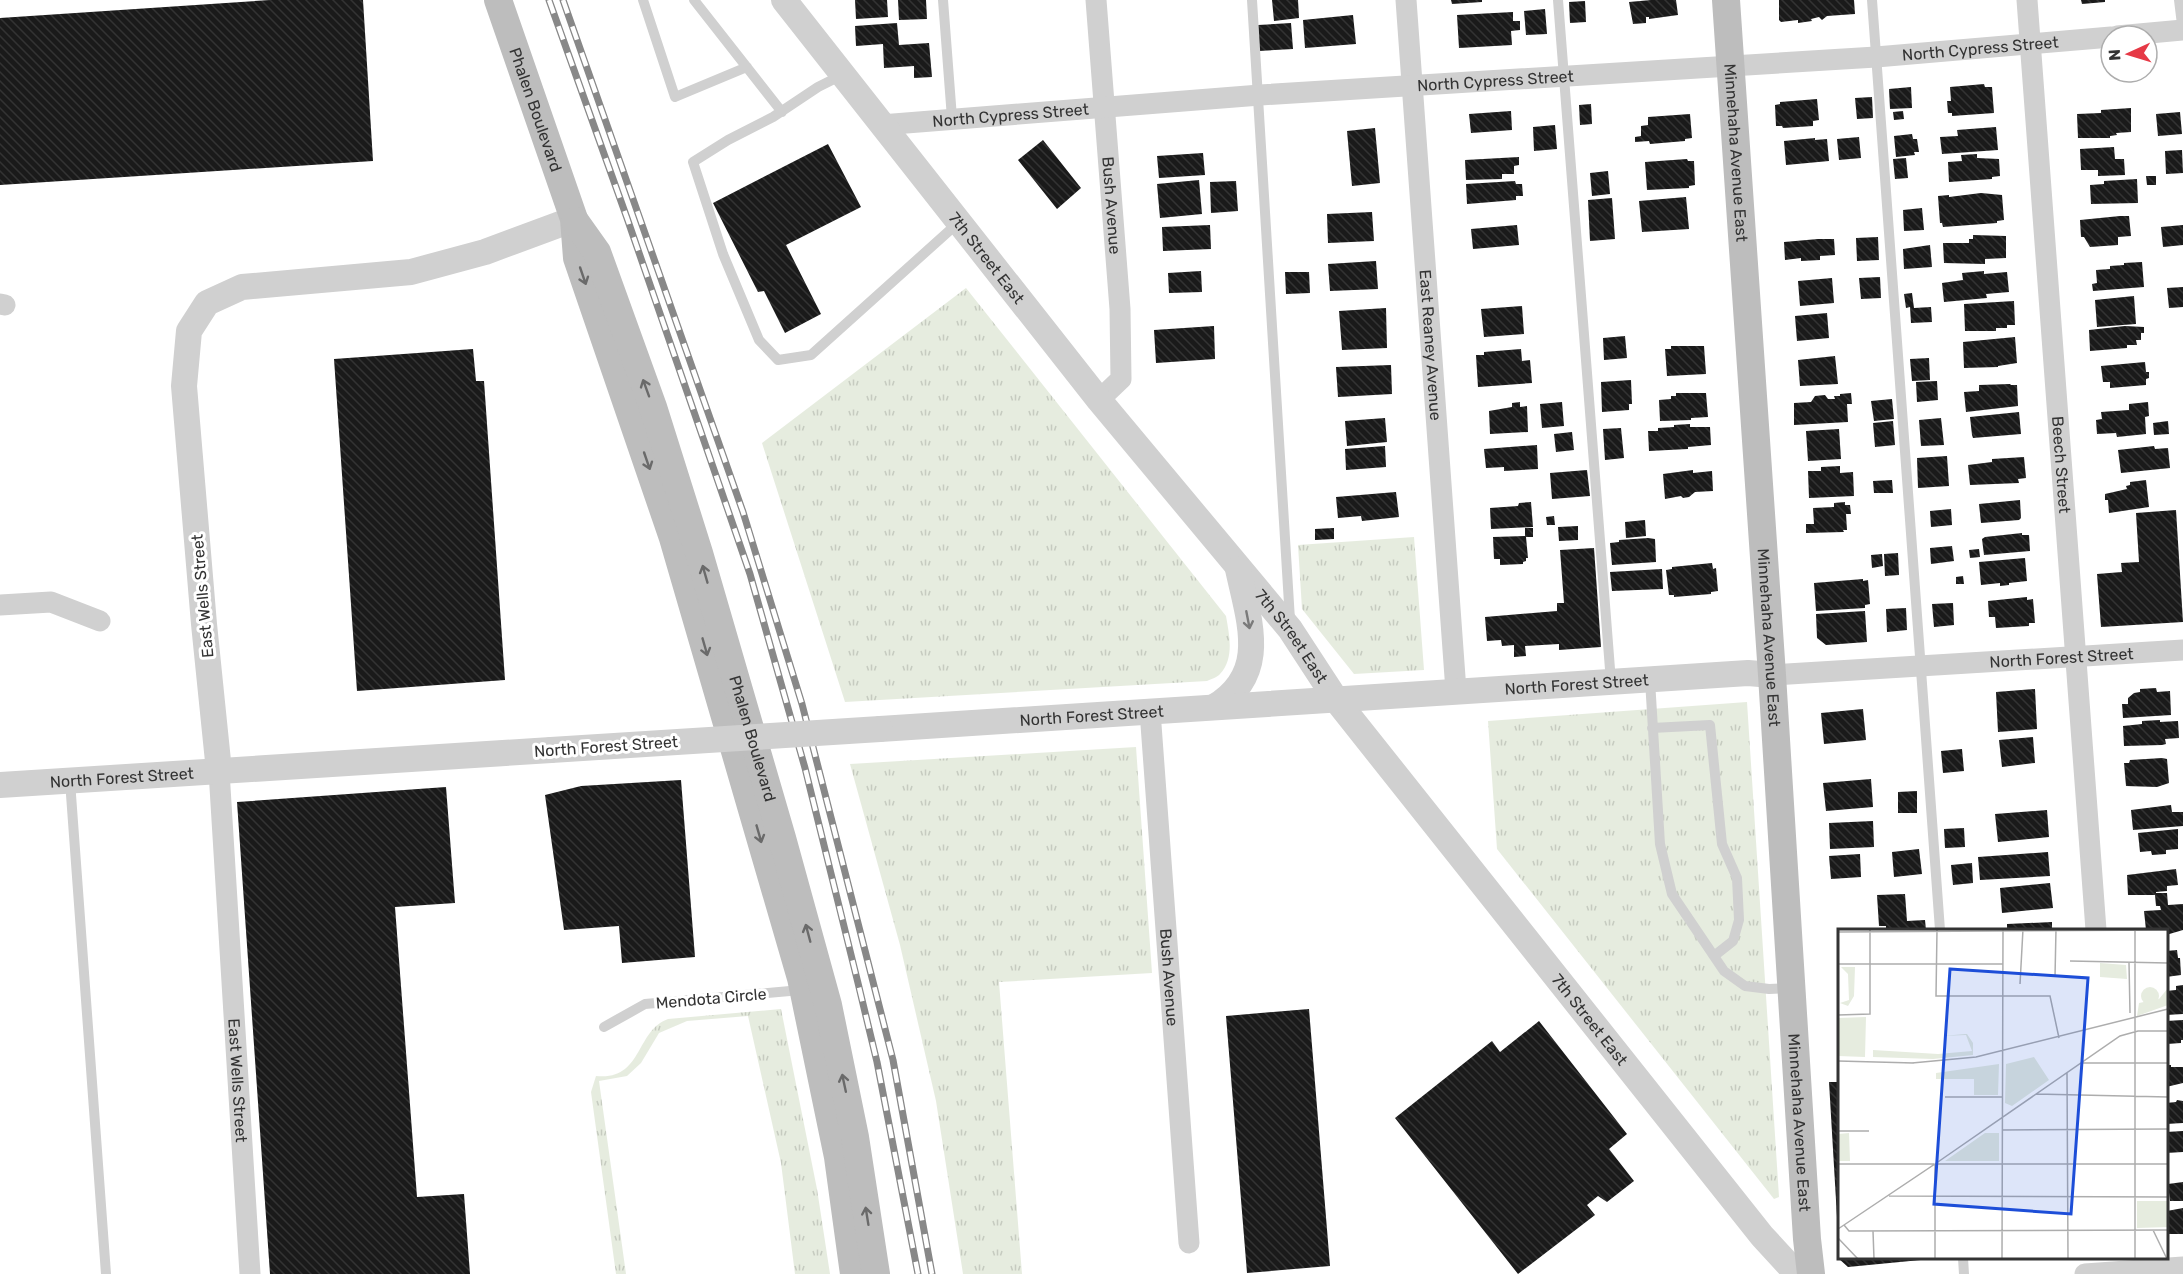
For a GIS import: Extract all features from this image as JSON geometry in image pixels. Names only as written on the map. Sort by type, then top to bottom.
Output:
[{"type":"main road","name":"Phalen Boulevard","points":[[498,0],[574,219],[577,258],[674,538],[813,990],[855,1137],[876,1274]]},
{"type":"main road","name":"Minnehaha Avenue East","points":[[1726,0],[1772,675],[1806,1239],[1811,1274]]},
{"type":"main road","name":"Phalen Boulevard","points":[[813,990],[854,1274]]},
{"type":"street","name":"Bush Avenue","points":[[1096,0],[1119,309],[1121,379],[1099,399]]},
{"type":"street","name":"East Reaney Avenue","points":[[1406,0],[1456,691]]},
{"type":"street","name":"Beech Street","points":[[2027,0],[2096,929]]},
{"type":"street","name":"7th Street East","points":[[785,1],[1099,399],[1290,629],[1337,701],[1762,1236],[1797,1274]]},
{"type":"street","points":[[2159,32],[2183,30]]},
{"type":"street","name":"North Cypress Street","points":[[881,125],[1103,106],[1876,57],[2099,38]]},
{"type":"street","name":"East Wells Street","points":[[250,1274],[219,771],[184,386],[189,331],[207,303],[242,287],[411,272],[485,252],[574,219]]},
{"type":"street","points":[[1214,707],[1227,699],[1239,687],[1250,662],[1252,641],[1236,563]]},
{"type":"street","points":[[0,605],[51,602],[100,621]]},
{"type":"street","name":"North Forest Street","points":[[0,785],[1337,701],[1456,691],[1748,674],[1772,675],[1921,667],[2076,655],[2183,650]]},
{"type":"street","name":"Bush Avenue","points":[[1150,711],[1189,1243]]},
{"type":"street","points":[[2085,1274],[2122,1268],[2183,1267]]},
{"type":"lane","points":[[643,0],[675,97],[747,67]]},
{"type":"lane","points":[[694,0],[782,112]]},
{"type":"lane","points":[[943,0],[952,118]]},
{"type":"lane","points":[[1252,0],[1260,95],[1290,629]]},
{"type":"lane","points":[[1558,0],[1611,682]]},
{"type":"lane","points":[[1872,0],[1940,929]]},
{"type":"lane","points":[[2179,0],[2183,36]]},
{"type":"lane","points":[[843,75],[818,87],[782,112],[728,140],[693,162],[723,254],[759,340],[778,360],[811,355],[960,222]]},
{"type":"lane","points":[[1650,680],[1660,844],[1672,894],[1724,971],[1745,986],[1769,989],[1791,988]]},
{"type":"lane","points":[[1652,728],[1710,725],[1722,844],[1737,878],[1739,920],[1733,941],[1714,956]]},
{"type":"lane","points":[[70,781],[106,1274]]},
{"type":"lane","name":"Mendota Circle","points":[[604,1027],[645,1004],[813,990]]},
{"type":"lane","points":[[1963,1259],[1964,1274]]},
{"type":"green space","points":[[966,288],[1226,616],[1229,638],[1228,661],[1218,676],[1207,681],[845,702],[762,443]]},
{"type":"green space","points":[[1414,537],[1424,670],[1354,674],[1302,609],[1298,545]]},
{"type":"green space","points":[[1747,702],[1779,1197],[1774,1199],[1497,849],[1488,721]]},
{"type":"green space","points":[[1136,747],[1152,973],[999,982],[1022,1274],[963,1274],[936,1101],[900,945],[850,764]]},
{"type":"green space","points":[[781,1009],[817,1189],[830,1274],[795,1274],[781,1163],[748,1016],[687,1021],[659,1033],[641,1063],[627,1076],[599,1081],[626,1274],[616,1274],[591,1092],[596,1076],[611,1075],[622,1071],[631,1063],[649,1034],[657,1025],[668,1019]]},
{"type":"building","points":[[270,0],[363,0],[373,161],[0,185],[0,18]]},
{"type":"building","points":[[855,0],[887,0],[888,17],[856,19]]},
{"type":"building","points":[[898,0],[926,0],[927,19],[899,20]]},
{"type":"building","points":[[1272,0],[1298,0],[1299,18],[1274,21]]},
{"type":"building","points":[[1451,0],[1482,0],[1482,2],[1452,4]]},
{"type":"building","points":[[1676,0],[1678,15],[1649,19],[1646,17],[1646,23],[1633,24],[1629,2]]},
{"type":"building","points":[[1779,0],[1854,0],[1855,14],[1827,16],[1822,20],[1819,17],[1811,19],[1812,21],[1798,23],[1798,20],[1781,22],[1779,20]]},
{"type":"building","points":[[2081,0],[2105,0],[2105,2],[2082,4]]},
{"type":"building","points":[[1585,1],[1586,22],[1570,23],[1569,2]]},
{"type":"building","points":[[1545,9],[1547,34],[1526,35],[1524,11]]},
{"type":"building","points":[[1513,12],[1513,21],[1520,21],[1520,30],[1511,31],[1512,45],[1459,48],[1457,15]]},
{"type":"building","points":[[1353,15],[1356,44],[1305,48],[1303,20]]},
{"type":"building","points":[[897,23],[899,45],[929,43],[932,77],[914,78],[914,66],[884,68],[883,44],[856,46],[855,26]]},
{"type":"building","points":[[1291,23],[1293,49],[1259,51],[1258,25]]},
{"type":"building","points":[[1984,84],[1985,87],[1992,87],[1994,113],[1952,116],[1952,113],[1948,113],[1947,101],[1951,101],[1950,87]]},
{"type":"building","points":[[1911,87],[1912,108],[1890,109],[1889,89]]},
{"type":"building","points":[[1872,97],[1873,118],[1857,119],[1855,98]]},
{"type":"building","points":[[1817,99],[1819,120],[1813,121],[1813,126],[1783,128],[1776,126],[1775,105],[1780,102]]},
{"type":"building","points":[[1591,104],[1592,124],[1580,125],[1579,105]]},
{"type":"building","points":[[2131,108],[2131,132],[2116,133],[2117,135],[2110,136],[2110,138],[2078,138],[2077,114]]},
{"type":"building","points":[[1511,111],[1512,130],[1471,133],[1469,114]]},
{"type":"building","points":[[1903,111],[1904,119],[1894,120],[1893,112]]},
{"type":"building","points":[[2180,112],[2182,134],[2158,136],[2156,114]]},
{"type":"building","points":[[1690,114],[1692,138],[1685,139],[1685,141],[1650,144],[1649,141],[1635,142],[1635,137],[1641,136],[1641,126],[1648,125],[1648,117]]},
{"type":"building","points":[[1555,125],[1557,149],[1534,151],[1533,127]]},
{"type":"building","points":[[1996,127],[1998,150],[1942,154],[1940,137],[1958,136],[1957,130]]},
{"type":"building","points":[[1375,128],[1380,183],[1352,186],[1347,131]]},
{"type":"building","points":[[1912,134],[1913,139],[1917,139],[1919,152],[1914,152],[1915,155],[1896,157],[1894,136]]},
{"type":"building","points":[[1859,137],[1861,158],[1839,160],[1837,139]]},
{"type":"building","points":[[1815,138],[1815,140],[1827,139],[1829,161],[1786,165],[1784,141]]},
{"type":"building","points":[[1043,140],[1081,188],[1057,209],[1018,160]]},
{"type":"building","points":[[828,144],[861,207],[786,245],[821,314],[785,333],[764,291],[758,292],[713,203]]},
{"type":"building","points":[[2114,147],[2115,159],[2124,159],[2125,175],[2098,176],[2098,170],[2081,170],[2080,149]]},
{"type":"building","points":[[2182,150],[2183,173],[2166,174],[2165,151]]},
{"type":"building","points":[[1203,153],[1205,175],[1159,178],[1157,156]]},
{"type":"building","points":[[1977,154],[1977,158],[1999,159],[2000,176],[1992,177],[1992,179],[1949,182],[1948,162],[1962,161],[1961,155]]},
{"type":"building","points":[[1519,157],[1519,165],[1514,166],[1514,174],[1502,174],[1502,179],[1466,180],[1465,160]]},
{"type":"building","points":[[1906,158],[1908,178],[1895,179],[1893,159]]},
{"type":"building","points":[[1687,159],[1694,161],[1695,185],[1689,188],[1647,190],[1645,162]]},
{"type":"building","points":[[1608,171],[1610,194],[1592,196],[1590,173]]},
{"type":"building","points":[[2146,176],[2156,176],[2156,185],[2147,185]]},
{"type":"building","points":[[2137,179],[2138,203],[2091,204],[2090,185],[2104,184],[2104,181]]},
{"type":"building","points":[[1199,180],[1202,214],[1160,218],[1157,184]]},
{"type":"building","points":[[1236,181],[1238,211],[1211,213],[1210,182]]},
{"type":"building","points":[[1515,181],[1516,184],[1522,184],[1523,196],[1516,196],[1516,200],[1467,204],[1466,184]]},
{"type":"building","points":[[1981,193],[2002,195],[2004,220],[1997,221],[1997,223],[1943,227],[1940,223],[1938,196]]},
{"type":"building","points":[[1686,197],[1689,229],[1642,232],[1639,201]]},
{"type":"building","points":[[1612,198],[1615,239],[1590,241],[1588,200]]},
{"type":"building","points":[[1922,208],[1924,230],[1904,231],[1903,210]]},
{"type":"building","points":[[1372,212],[1374,241],[1328,243],[1327,214]]},
{"type":"building","points":[[2129,216],[2131,236],[2118,237],[2118,245],[2090,247],[2084,237],[2081,237],[2080,220]]},
{"type":"building","points":[[1210,225],[1211,249],[1163,251],[1162,227]]},
{"type":"building","points":[[1517,225],[1519,245],[1473,249],[1471,229]]},
{"type":"building","points":[[2183,225],[2183,245],[2163,247],[2161,227]]},
{"type":"building","points":[[1973,235],[2006,236],[2006,258],[1985,259],[1985,264],[1944,263],[1943,243],[1969,243]]},
{"type":"building","points":[[1878,237],[1879,260],[1857,261],[1856,238]]},
{"type":"building","points":[[1834,239],[1835,255],[1820,256],[1820,260],[1801,261],[1801,258],[1785,260],[1784,242]]},
{"type":"building","points":[[1930,245],[1932,267],[1904,269],[1903,249]]},
{"type":"building","points":[[1376,261],[1378,289],[1330,291],[1328,264]]},
{"type":"building","points":[[2142,262],[2144,287],[2093,291],[2092,284],[2097,283],[2096,270],[2110,269],[2110,266],[2124,265],[2124,263]]},
{"type":"building","points":[[1201,271],[1202,292],[1169,293],[1168,273]]},
{"type":"building","points":[[1984,271],[1984,274],[2007,272],[2009,292],[1986,294],[1987,298],[1944,302],[1942,283],[1963,280],[1962,273]]},
{"type":"building","points":[[1285,272],[1309,272],[1310,293],[1286,294]]},
{"type":"building","points":[[1880,277],[1881,298],[1861,299],[1859,278]]},
{"type":"building","points":[[1832,278],[1834,303],[1800,306],[1798,281]]},
{"type":"building","points":[[2183,287],[2183,307],[2169,308],[2167,288]]},
{"type":"building","points":[[1912,293],[1914,308],[1931,307],[1932,322],[1911,323],[1910,307],[1906,308],[1904,294]]},
{"type":"building","points":[[2134,296],[2136,324],[2097,327],[2095,300]]},
{"type":"building","points":[[2014,301],[2015,325],[1996,328],[1996,331],[1965,331],[1964,304]]},
{"type":"building","points":[[1522,306],[1524,334],[1484,337],[1481,309]]},
{"type":"building","points":[[1386,308],[1387,348],[1342,350],[1339,311]]},
{"type":"building","points":[[1827,313],[1829,338],[1797,341],[1795,316]]},
{"type":"building","points":[[1214,326],[1215,359],[1156,363],[1154,330]]},
{"type":"building","points":[[2125,326],[2144,327],[2141,340],[2136,340],[2137,345],[2090,351],[2089,330]]},
{"type":"building","points":[[1625,336],[1627,358],[1604,360],[1603,338]]},
{"type":"building","points":[[2015,337],[2017,363],[1998,367],[1964,368],[1963,342]]},
{"type":"building","points":[[1671,346],[1704,346],[1706,374],[1667,376],[1665,349],[1671,349]]},
{"type":"building","points":[[473,349],[476,381],[484,381],[505,680],[357,691],[334,359]]},
{"type":"building","points":[[1521,349],[1522,361],[1530,360],[1532,383],[1478,387],[1476,355],[1484,355],[1484,352]]},
{"type":"building","points":[[1835,356],[1838,384],[1800,386],[1798,360]]},
{"type":"building","points":[[1929,358],[1930,380],[1912,381],[1910,359]]},
{"type":"building","points":[[2145,362],[2146,372],[2149,372],[2146,385],[2110,388],[2110,382],[2103,382],[2101,366]]},
{"type":"building","points":[[1391,365],[1392,394],[1338,397],[1336,367]]},
{"type":"building","points":[[1631,380],[1632,404],[1629,404],[1629,410],[1602,412],[1601,382]]},
{"type":"building","points":[[1937,381],[1938,400],[1917,402],[1916,382]]},
{"type":"building","points":[[1979,385],[2017,385],[2018,406],[1966,412],[1964,392],[1979,391]]},
{"type":"building","points":[[1676,393],[1706,393],[1708,417],[1660,421],[1659,400],[1671,399],[1671,396],[1676,396]]},
{"type":"building","points":[[1851,393],[1852,404],[1847,404],[1848,422],[1794,425],[1794,403],[1811,402],[1815,396],[1825,395],[1828,399],[1835,399],[1834,396]]},
{"type":"building","points":[[1892,399],[1894,419],[1874,421],[1871,401]]},
{"type":"building","points":[[1520,402],[1520,407],[1527,406],[1528,432],[1490,434],[1489,411],[1512,407],[1512,403]]},
{"type":"building","points":[[1562,402],[1564,426],[1542,428],[1540,404]]},
{"type":"building","points":[[2148,402],[2149,416],[2145,417],[2146,434],[2117,437],[2116,433],[2097,434],[2096,420],[2102,419],[2101,412],[2129,410],[2129,404]]},
{"type":"building","points":[[2019,412],[2021,434],[1973,438],[1970,417]]},
{"type":"building","points":[[1385,418],[1387,442],[1347,446],[1345,421]]},
{"type":"building","points":[[1941,418],[1944,445],[1921,446],[1919,420]]},
{"type":"building","points":[[1893,421],[1895,445],[1875,447],[1873,423]]},
{"type":"building","points":[[2168,421],[2169,434],[2154,435],[2153,423]]},
{"type":"building","points":[[1690,424],[1690,427],[1710,427],[1711,445],[1649,451],[1648,431]]},
{"type":"building","points":[[1621,428],[1624,458],[1605,460],[1603,429]]},
{"type":"building","points":[[1839,429],[1841,459],[1808,461],[1806,431]]},
{"type":"building","points":[[1572,432],[1574,450],[1556,452],[1554,434]]},
{"type":"building","points":[[1537,445],[1538,469],[1504,471],[1504,467],[1486,468],[1484,449]]},
{"type":"building","points":[[1385,446],[1386,467],[1346,470],[1345,449]]},
{"type":"building","points":[[2154,446],[2155,449],[2168,448],[2170,468],[2121,473],[2118,450]]},
{"type":"building","points":[[1947,456],[1949,486],[1918,488],[1917,458]]},
{"type":"building","points":[[2024,457],[2026,478],[2018,479],[2019,483],[1970,485],[1968,465],[1992,462],[1992,459]]},
{"type":"building","points":[[1840,466],[1840,473],[1853,472],[1854,496],[1809,498],[1808,471],[1821,471],[1821,467]]},
{"type":"building","points":[[1587,470],[1590,496],[1552,499],[1550,473]]},
{"type":"building","points":[[1693,470],[1693,473],[1712,471],[1713,491],[1695,492],[1683,498],[1681,496],[1665,499],[1663,474]]},
{"type":"building","points":[[1892,480],[1893,493],[1874,493],[1873,481]]},
{"type":"building","points":[[2146,480],[2149,507],[2109,513],[2105,494],[2127,489],[2126,486],[2130,485],[2130,482]]},
{"type":"building","points":[[1396,492],[1399,517],[1362,521],[1361,516],[1338,518],[1336,497]]},
{"type":"building","points":[[2020,500],[2021,518],[2019,520],[1981,523],[1979,504]]},
{"type":"building","points":[[1531,502],[1533,527],[1491,529],[1490,508],[1518,506],[1519,503]]},
{"type":"building","points":[[1845,502],[1845,505],[1850,505],[1851,514],[1846,514],[1847,530],[1806,533],[1806,524],[1814,524],[1813,508],[1834,507],[1834,503]]},
{"type":"building","points":[[1951,509],[1952,525],[1931,527],[1930,511]]},
{"type":"building","points":[[2176,510],[2183,622],[2101,627],[2097,574],[2122,572],[2121,563],[2139,562],[2136,513]]},
{"type":"building","points":[[1554,516],[1555,525],[1547,525],[1546,517]]},
{"type":"building","points":[[1645,520],[1646,536],[1626,538],[1625,522]]},
{"type":"building","points":[[1578,526],[1578,540],[1559,541],[1558,527]]},
{"type":"building","points":[[1334,528],[1334,539],[1315,540],[1315,529]]},
{"type":"building","points":[[1525,528],[1533,528],[1533,537],[1526,537],[1528,558],[1526,561],[1523,564],[1500,565],[1500,559],[1494,559],[1493,537],[1525,536]]},
{"type":"building","points":[[2022,533],[2022,535],[2029,535],[2030,551],[1984,555],[1982,539],[1985,537]]},
{"type":"building","points":[[1655,539],[1656,562],[1612,565],[1610,543],[1619,542],[1619,540]]},
{"type":"building","points":[[1952,546],[1954,561],[1931,564],[1930,548]]},
{"type":"building","points":[[1594,548],[1601,647],[1559,650],[1559,644],[1525,646],[1526,656],[1514,657],[1514,645],[1502,646],[1501,640],[1487,641],[1485,617],[1557,611],[1557,603],[1564,603],[1560,550]]},
{"type":"building","points":[[1979,549],[1980,557],[1970,558],[1969,550]]},
{"type":"building","points":[[1898,553],[1899,575],[1885,576],[1884,554]]},
{"type":"building","points":[[1882,554],[1883,566],[1872,568],[1871,555]]},
{"type":"building","points":[[2025,558],[2027,581],[2000,586],[2000,583],[1981,585],[1979,562]]},
{"type":"building","points":[[1712,563],[1713,569],[1716,568],[1718,591],[1711,592],[1711,594],[1674,597],[1674,595],[1669,595],[1666,570],[1672,567]]},
{"type":"building","points":[[1662,569],[1663,589],[1612,591],[1610,572]]},
{"type":"building","points":[[1963,576],[1964,584],[1956,584],[1956,577]]},
{"type":"building","points":[[1863,579],[1863,581],[1868,580],[1870,604],[1865,605],[1865,608],[1816,611],[1814,583]]},
{"type":"building","points":[[2027,597],[2027,600],[2033,599],[2035,623],[2029,623],[2029,626],[1996,628],[1995,617],[1989,617],[1988,601]]},
{"type":"building","points":[[1953,603],[1954,625],[1934,627],[1932,604]]},
{"type":"building","points":[[1906,608],[1907,630],[1887,632],[1886,609]]},
{"type":"building","points":[[1865,611],[1867,642],[1826,645],[1817,638],[1816,614]]},
{"type":"building","points":[[2156,688],[2157,692],[2170,691],[2171,715],[2123,718],[2122,704],[2128,704],[2128,698],[2140,692],[2140,689]]},
{"type":"building","points":[[2035,689],[2037,729],[1998,732],[1996,692]]},
{"type":"building","points":[[1863,709],[1866,740],[1824,744],[1821,713]]},
{"type":"building","points":[[2160,720],[2160,722],[2178,721],[2179,738],[2165,739],[2166,744],[2162,745],[2124,746],[2123,726],[2142,724],[2142,721]]},
{"type":"building","points":[[2033,737],[2035,763],[2002,767],[1999,740]]},
{"type":"building","points":[[1962,749],[1964,771],[1943,773],[1941,751]]},
{"type":"building","points":[[2167,759],[2169,783],[2157,787],[2126,786],[2124,763],[2129,763],[2130,760]]},
{"type":"building","points":[[1871,779],[1873,807],[1826,811],[1823,783]]},
{"type":"building","points":[[681,780],[695,957],[622,963],[619,926],[564,930],[545,795],[581,786]]},
{"type":"building","points":[[446,787],[455,903],[395,907],[417,1197],[464,1194],[470,1274],[270,1274],[237,802]]},
{"type":"building","points":[[1917,791],[1917,813],[1898,813],[1898,792]]},
{"type":"building","points":[[2171,805],[2172,812],[2183,812],[2183,826],[2133,830],[2131,810]]},
{"type":"building","points":[[2047,810],[2049,837],[1998,842],[1995,814]]},
{"type":"building","points":[[1873,821],[1874,847],[1830,849],[1829,823]]},
{"type":"building","points":[[1964,828],[1965,847],[1945,848],[1944,829]]},
{"type":"building","points":[[2178,829],[2178,849],[2166,850],[2166,854],[2152,855],[2151,851],[2140,852],[2138,833]]},
{"type":"building","points":[[1919,849],[1922,874],[1894,877],[1892,852]]},
{"type":"building","points":[[2048,852],[2050,876],[1980,880],[1978,857]]},
{"type":"building","points":[[1860,854],[1861,877],[1831,879],[1829,856]]},
{"type":"building","points":[[1972,863],[1973,883],[1953,885],[1951,865]]},
{"type":"building","points":[[2176,869],[2178,885],[2167,886],[2167,891],[2156,893],[2167,893],[2168,905],[2183,904],[2183,930],[2168,934],[2168,929],[2146,929],[2144,911],[2161,910],[2160,906],[2156,906],[2155,895],[2128,895],[2127,875]]},
{"type":"building","points":[[2050,883],[2053,908],[2002,913],[2000,888]]},
{"type":"building","points":[[1905,894],[1907,921],[1925,920],[1926,929],[1886,929],[1886,926],[1879,926],[1877,895]]},
{"type":"building","points":[[2052,922],[2052,929],[2007,929],[2007,924]]},
{"type":"building","points":[[2177,950],[2181,975],[2168,977],[2168,951]]},
{"type":"building","points":[[2183,985],[2183,1014],[2168,1015],[2168,991],[2176,990],[2176,986]]},
{"type":"building","points":[[1309,1009],[1330,1266],[1247,1273],[1226,1016]]},
{"type":"building","points":[[2183,1020],[2181,1043],[2168,1044],[2168,1021]]},
{"type":"building","points":[[1539,1021],[1627,1134],[1609,1149],[1634,1181],[1607,1202],[1598,1196],[1587,1205],[1595,1215],[1518,1274],[1395,1118],[1492,1041],[1500,1052]]},
{"type":"building","points":[[2168,1065],[2183,1067],[2183,1083],[2168,1087]]},
{"type":"building","points":[[1829,1082],[1838,1082],[1838,1234]]},
{"type":"building","points":[[2177,1100],[2183,1101],[2183,1123],[2168,1124],[2168,1103]]},
{"type":"building","points":[[2183,1131],[2183,1152],[2168,1153],[2168,1132]]},
{"type":"building","points":[[2183,1182],[2183,1201],[2170,1201],[2168,1184]]},
{"type":"building","points":[[2183,1208],[2183,1234],[2169,1234],[2168,1211]]},
{"type":"building","points":[[1839,1259],[1931,1259],[1848,1267]]},
{"type":"railway","points":[[549,0],[750,574],[805,768],[877,1062],[918,1274]]},
{"type":"railway","points":[[563,0],[743,512],[802,704],[893,1060],[932,1274]]}]
